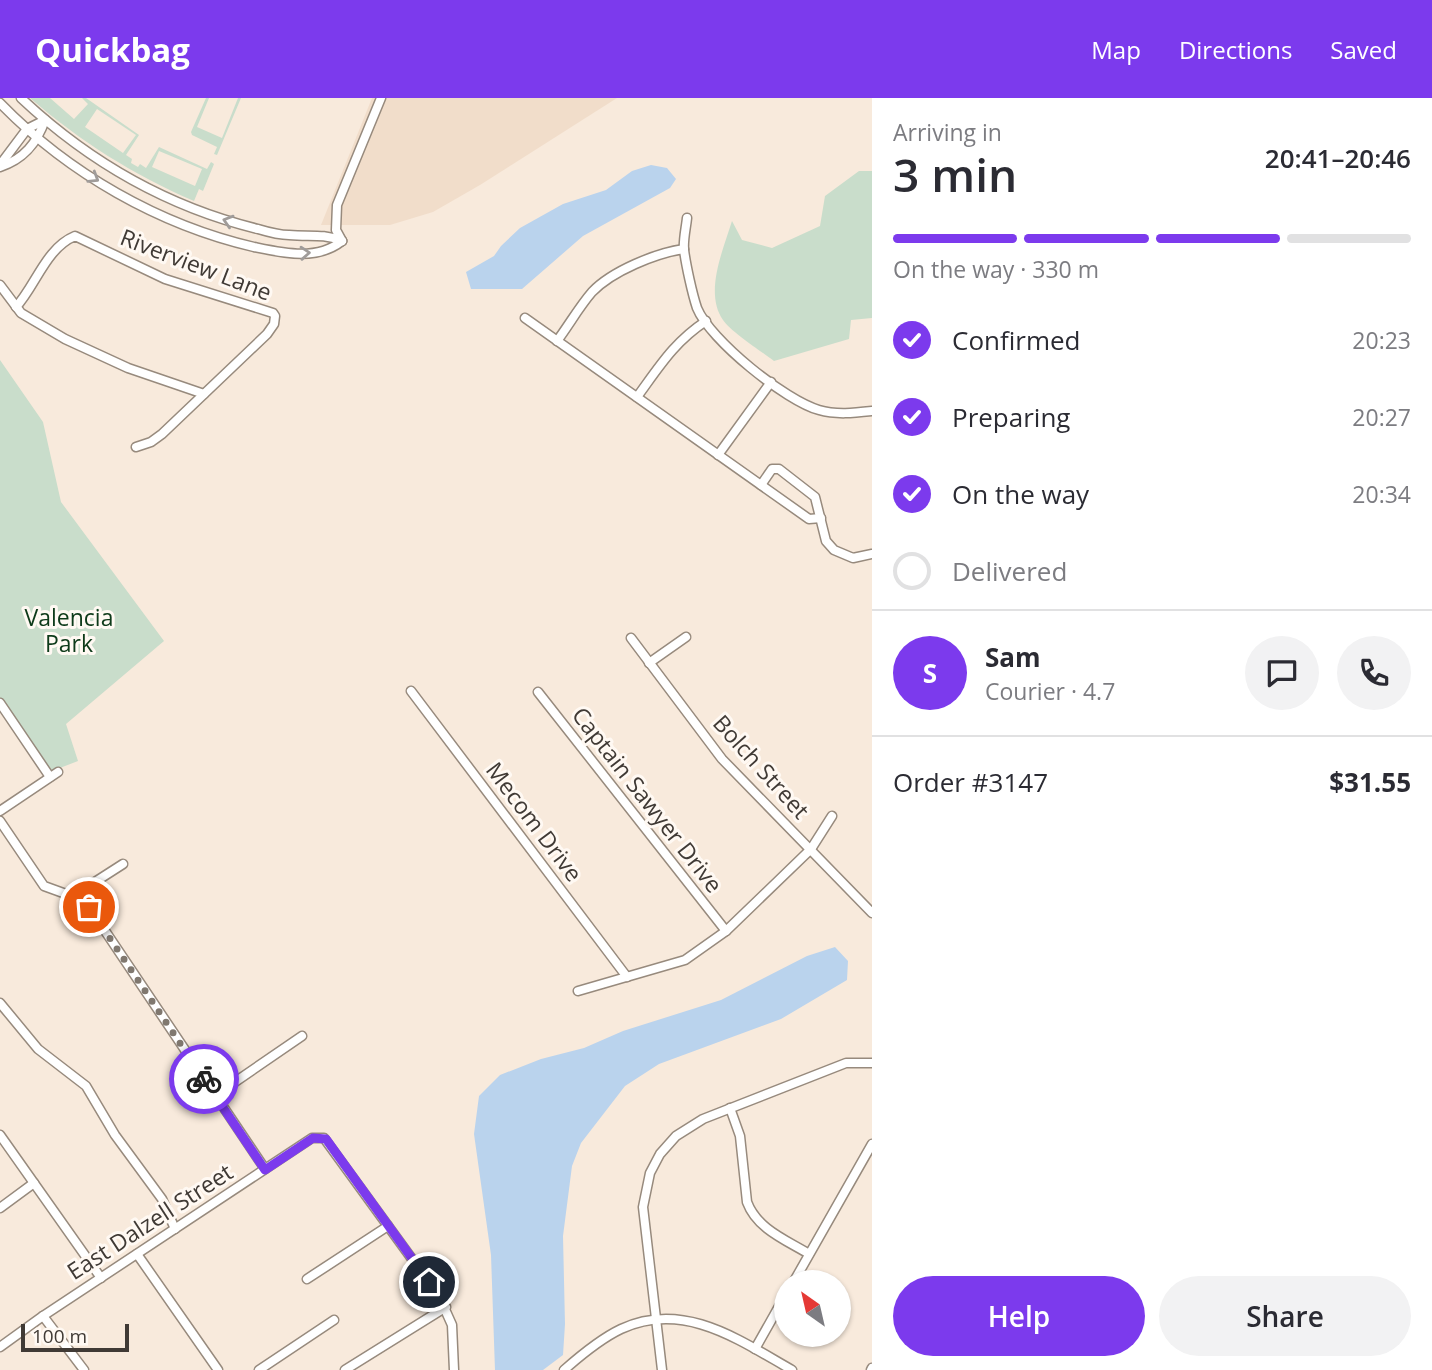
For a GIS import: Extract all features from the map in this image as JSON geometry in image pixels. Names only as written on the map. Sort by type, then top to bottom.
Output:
[{"type":"street","points":[[21,98],[45,120],[105,164],[149,189],[189,207],[274,233],[295,236],[326,235],[342,242]]},
{"type":"street","points":[[342,242],[336,230],[337,205],[381,98]]},
{"type":"street","points":[[0,103],[27,129],[71,163],[116,192],[162,215],[207,233],[271,251],[299,254],[332,250],[342,242]]},
{"type":"street","points":[[0,166],[27,129],[45,120]]},
{"type":"street","points":[[0,166],[24,153],[38,138],[45,120]]},
{"type":"street","points":[[687,218],[684,249],[698,309],[718,338],[771,382],[792,397],[818,410],[850,414],[872,411]]},
{"type":"street","name":"Riverview Lane","points":[[16,307],[48,260],[67,240],[75,236],[165,279],[264,308],[275,316],[274,324],[267,334],[204,394]]},
{"type":"street","points":[[557,341],[592,292],[611,278],[664,252],[684,249]]},
{"type":"street","points":[[0,285],[16,307],[34,322],[93,353],[141,373],[204,394],[157,438],[136,447]]},
{"type":"street","points":[[525,318],[809,519],[821,518]]},
{"type":"street","points":[[637,397],[675,346],[706,321]]},
{"type":"street","points":[[718,455],[771,382]]},
{"type":"street","points":[[761,485],[772,469],[779,469],[815,497],[827,541],[834,550],[853,558],[872,554]]},
{"type":"street","points":[[649,663],[686,637]]},
{"type":"street","name":"Bolch Street","points":[[631,638],[722,759],[872,913]]},
{"type":"street","name":"Mecom Drive","points":[[411,691],[627,977]]},
{"type":"street","name":"Captain Sawyer Drive","points":[[538,692],[726,931]]},
{"type":"street","points":[[0,703],[54,775],[0,811]]},
{"type":"street","points":[[578,991],[685,960],[726,931],[811,849],[832,816]]},
{"type":"street","points":[[0,821],[44,886],[77,898],[89,907],[265,1170]]},
{"type":"street","points":[[77,898],[84,889],[123,864]]},
{"type":"street","points":[[0,1003],[38,1049],[86,1086],[115,1135],[162,1199],[176,1228]]},
{"type":"street","points":[[216,1095],[302,1036]]},
{"type":"street","points":[[662,1370],[643,1208],[650,1173],[660,1154],[676,1136],[703,1119],[846,1063],[872,1063]]},
{"type":"street","points":[[730,1108],[740,1136],[747,1202],[751,1212],[765,1227],[809,1254]]},
{"type":"street","points":[[0,1135],[101,1278]]},
{"type":"street","name":"East Dalzell Street","points":[[0,1347],[313,1138],[324,1138],[388,1226]]},
{"type":"street","points":[[800,1270],[872,1144]]},
{"type":"street","points":[[0,1208],[34,1183]]},
{"type":"street","points":[[307,1279],[388,1226],[446,1307],[452,1325],[453,1370]]},
{"type":"street","points":[[137,1254],[218,1370]]},
{"type":"street","points":[[345,1370],[446,1307]]},
{"type":"street","points":[[755,1349],[774,1315]]},
{"type":"street","points":[[43,1316],[84,1370]]},
{"type":"street","points":[[259,1370],[334,1320]]},
{"type":"street","points":[[564,1370],[616,1332],[638,1323],[655,1320],[698,1322],[723,1331],[792,1370]]},
{"type":"shaded area","points":[[372,98],[617,98],[433,212],[390,225],[321,225]]},
{"type":"green space","points":[[30,98],[50,98],[74,119],[88,104],[82,98],[86,98],[139,135],[126,155],[132,159],[131,163],[138,167],[140,164],[146,168],[159,147],[207,169],[211,162],[214,164],[203,191],[199,189],[194,201],[149,180],[108,156]],"holes":[[[97,109],[136,135],[123,153],[85,127]],[[159,151],[202,169],[195,186],[152,167]]]},
{"type":"green space","points":[[206,98],[209,98],[197,127],[222,138],[238,98],[241,98],[217,155],[214,154],[217,147],[191,132]]},
{"type":"green space","points":[[859,171],[872,171],[872,318],[851,320],[849,339],[774,361],[733,330],[723,320],[718,309],[715,297],[717,271],[732,221],[742,240],[772,248],[820,226],[825,196]]},
{"type":"green space","name":"Valencia Park","points":[[0,360],[43,422],[61,502],[164,641],[66,724],[78,761],[47,773],[0,703]]},
{"type":"water","points":[[651,165],[667,168],[676,179],[670,188],[583,236],[522,289],[471,289],[466,272],[494,256],[520,228],[563,204],[606,190],[632,171]]},
{"type":"water","points":[[835,947],[848,961],[847,980],[781,1019],[659,1064],[625,1086],[581,1143],[572,1166],[563,1236],[563,1355],[543,1370],[495,1370],[491,1255],[474,1134],[479,1096],[500,1075],[541,1059],[584,1048],[623,1031],[721,1000],[807,956]]},
{"type":"way so far","points":[[89,907],[204,1079]]},
{"type":"route","points":[[204,1079],[265,1170],[313,1138],[326,1139],[429,1282]]}]
